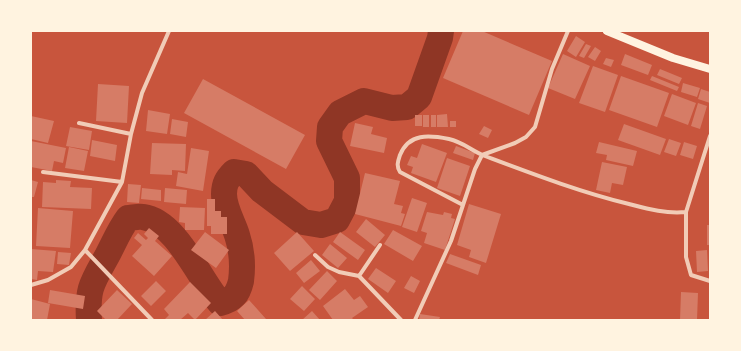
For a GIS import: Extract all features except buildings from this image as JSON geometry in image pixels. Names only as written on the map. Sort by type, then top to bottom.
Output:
[{"type":"main road","points":[[607,31],[673,58],[710,69]]},
{"type":"street","points":[[31,285],[48,280],[71,267],[85,250],[122,182],[131,134],[142,93],[169,31]]},
{"type":"street","points":[[415,320],[451,241],[475,169],[482,155],[515,143],[526,137],[535,127],[552,69],[568,31]]},
{"type":"street","points":[[79,123],[131,134]]},
{"type":"street","points":[[710,136],[686,212],[686,257],[691,275],[704,281],[710,281]]},
{"type":"street","points":[[463,205],[400,172],[397,165],[401,152],[407,142],[411,139],[436,137],[464,143],[482,155],[599,196],[660,212],[686,212]]},
{"type":"street","points":[[43,172],[122,182]]},
{"type":"street","points":[[359,276],[380,245]]},
{"type":"street","points":[[85,250],[110,275],[146,318],[152,320]]},
{"type":"street","points":[[315,255],[328,267],[339,272],[359,276],[401,320]]},
{"type":"waterway","points":[[89,320],[89,300],[94,280],[128,218],[143,217],[155,221],[166,229],[177,240],[220,303],[234,296],[241,281],[242,258],[239,241],[224,199],[226,182],[234,172],[246,174],[262,191],[303,222],[321,225],[337,220],[347,201],[347,178],[329,141],[330,127],[340,113],[364,101],[392,108],[407,107],[419,97],[440,38],[441,31]]}]
